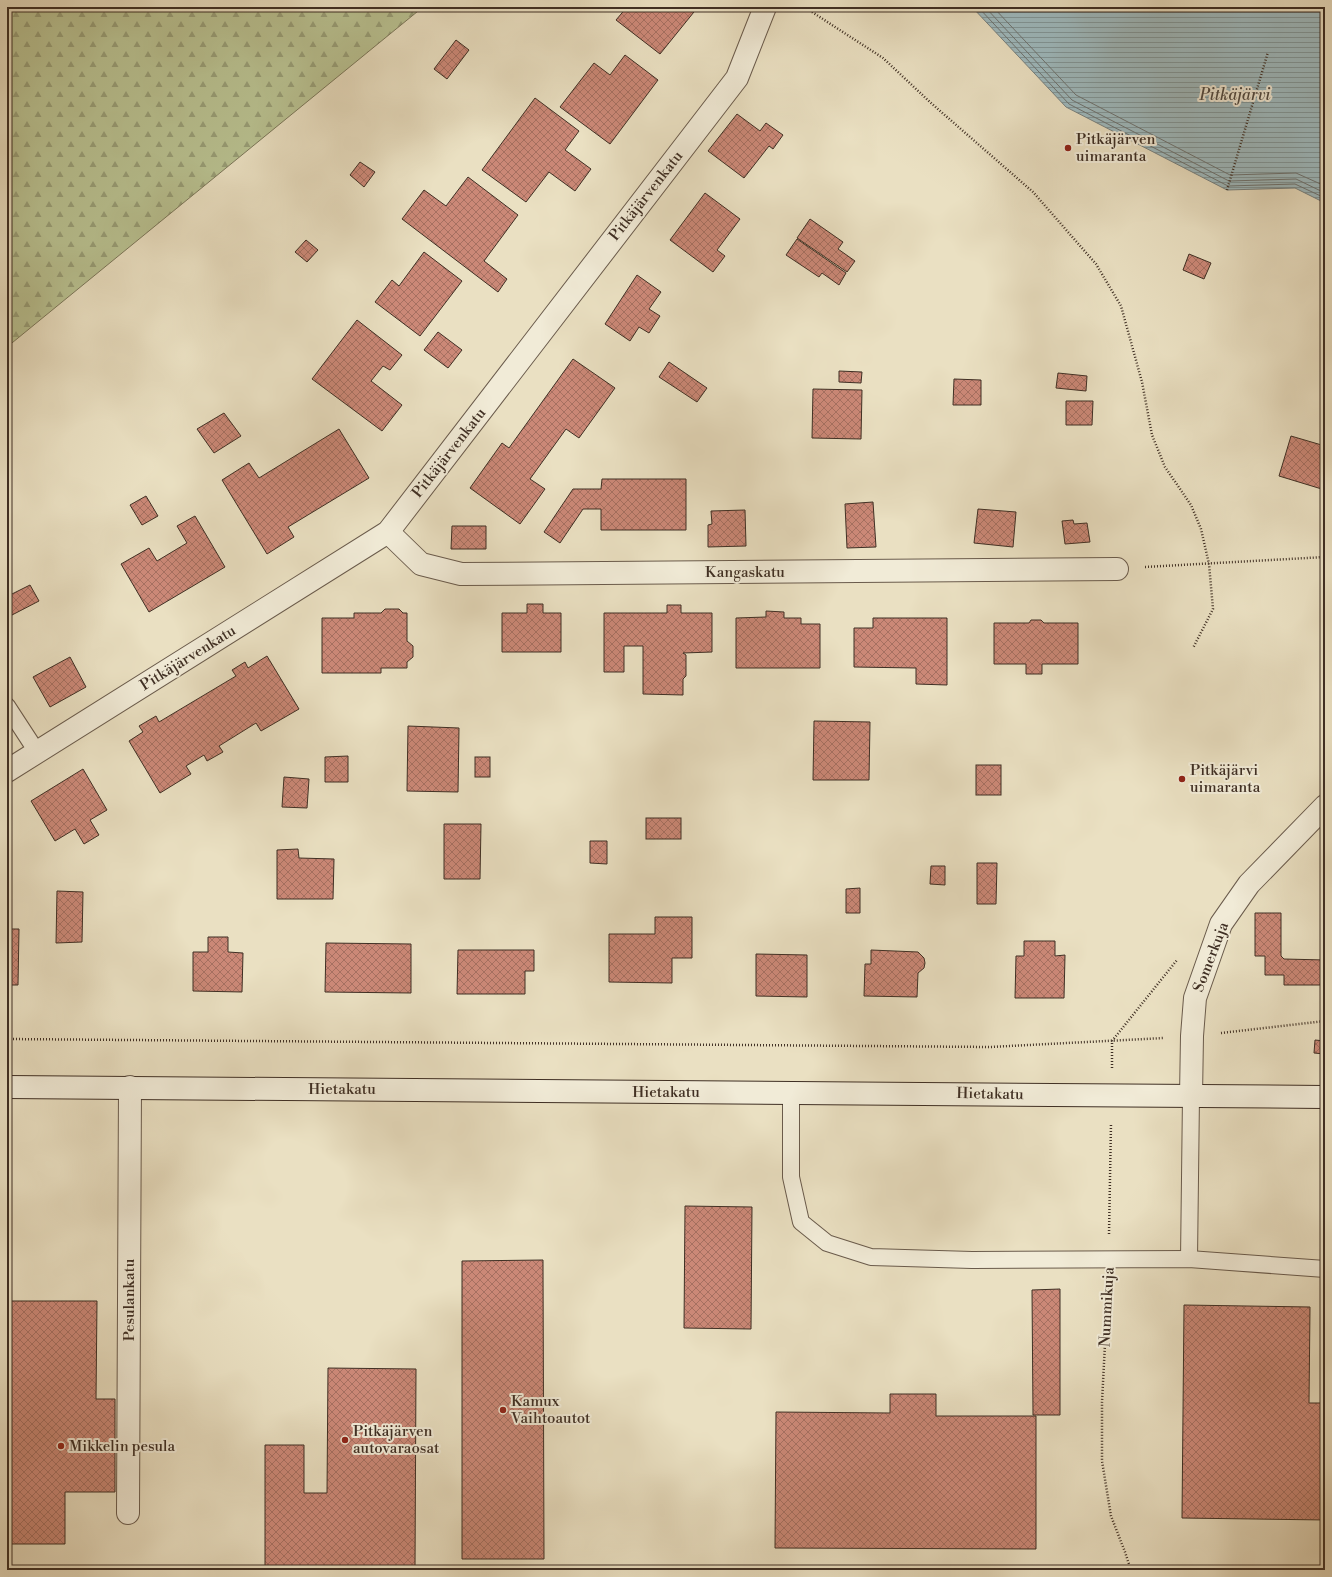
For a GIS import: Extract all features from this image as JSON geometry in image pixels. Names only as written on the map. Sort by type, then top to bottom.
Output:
[{"type":"street","name":"Pitkäjärvenkatu","points":[[7,771],[388,532],[737,78],[765,7]]},
{"type":"street","name":"Kangaskatu","points":[[388,532],[421,564],[461,574],[1117,569]]},
{"type":"street","name":"Somerkuja","points":[[1191,1096],[1192,1036],[1195,998],[1221,924],[1249,884],[1325,806]]},
{"type":"street","name":"Hietakatu","points":[[7,1087],[1325,1097]]},
{"type":"street","name":"Pesulankatu","points":[[128,1513],[130,1087]]},
{"type":"lane","points":[[7,706],[37,752]]},
{"type":"lane","points":[[791,1093],[791,1177],[801,1222],[827,1243],[871,1257],[972,1260],[1189,1260],[1325,1269]]},
{"type":"lane","points":[[1189,1260],[1191,1096]]},
{"type":"path","points":[[812,12],[883,58],[931,103],[1033,192],[1096,264],[1121,306],[1142,382],[1152,435],[1165,467],[1191,505],[1201,529],[1209,564],[1213,609],[1193,648]]},
{"type":"path","points":[[1227,190],[1268,52]]},
{"type":"path","points":[[1117,569],[1325,556]]},
{"type":"path","points":[[1112,1041],[1181,956]]},
{"type":"path","points":[[7,1039],[990,1047],[1192,1036],[1325,1021]]},
{"type":"path","name":"Nummikuja","points":[[1112,1041],[1109,1261],[1102,1402],[1102,1461],[1111,1516],[1125,1552],[1130,1570]]},
{"type":"green space","points":[[7,7],[423,7],[7,347]]},
{"type":"water","name":"Pitkäjärvi","points":[[972,7],[1325,7],[1325,203],[1295,188],[1227,190],[1066,107]]},
{"type":"building","points":[[627,7],[698,7],[660,54],[616,20]]},
{"type":"building","points":[[456,40],[469,50],[447,79],[434,69]]},
{"type":"building","points":[[625,55],[658,80],[610,144],[560,107],[594,63],[610,75]]},
{"type":"building","points":[[535,98],[579,131],[565,150],[591,169],[575,191],[549,172],[526,202],[482,170]]},
{"type":"building","points":[[737,114],[760,131],[766,123],[783,135],[773,149],[769,146],[744,178],[708,151]]},
{"type":"building","points":[[360,162],[375,172],[364,187],[350,175]]},
{"type":"building","points":[[468,177],[518,215],[484,261],[507,279],[498,292],[402,219],[424,190],[446,206]]},
{"type":"building","points":[[705,193],[740,219],[717,250],[725,256],[713,272],[670,240]]},
{"type":"building","points":[[810,219],[843,242],[838,249],[855,261],[847,272],[797,238]]},
{"type":"building","points":[[797,239],[846,273],[839,285],[822,273],[819,277],[786,255]]},
{"type":"building","points":[[306,240],[318,250],[307,262],[295,252]]},
{"type":"building","points":[[424,252],[462,281],[420,336],[375,302],[392,280],[399,286]]},
{"type":"building","points":[[1189,254],[1211,263],[1204,279],[1183,270]]},
{"type":"building","points":[[637,275],[661,292],[649,309],[660,316],[649,333],[639,327],[630,341],[605,324]]},
{"type":"building","points":[[357,320],[402,355],[390,370],[383,366],[371,381],[402,405],[382,431],[312,379]]},
{"type":"building","points":[[438,332],[462,350],[448,368],[424,350]]},
{"type":"building","points":[[573,359],[615,388],[579,438],[566,429],[530,479],[545,489],[520,524],[470,488],[502,443],[509,448]]},
{"type":"building","points":[[669,362],[707,388],[697,402],[659,377]]},
{"type":"building","points":[[839,371],[862,372],[861,383],[839,382]]},
{"type":"building","points":[[1058,373],[1087,376],[1086,391],[1056,388]]},
{"type":"building","points":[[954,379],[981,380],[981,405],[953,405]]},
{"type":"building","points":[[813,389],[862,390],[861,439],[812,438]]},
{"type":"building","points":[[1066,401],[1093,401],[1092,425],[1066,425]]},
{"type":"building","points":[[224,413],[241,436],[214,453],[197,429]]},
{"type":"building","points":[[339,429],[369,478],[288,527],[294,537],[267,554],[222,480],[249,463],[259,478]]},
{"type":"building","points":[[1291,436],[1325,446],[1325,490],[1279,476]]},
{"type":"building","points":[[602,479],[686,479],[686,530],[601,530],[601,509],[583,509],[560,543],[544,532],[573,489],[601,489]]},
{"type":"building","points":[[146,496],[158,516],[142,525],[130,505]]},
{"type":"building","points":[[873,502],[876,547],[847,548],[845,504]]},
{"type":"building","points":[[978,509],[1016,512],[1013,547],[974,543]]},
{"type":"building","points":[[745,510],[746,546],[708,547],[708,525],[712,524],[711,511]]},
{"type":"building","points":[[195,516],[225,567],[149,612],[121,564],[149,548],[157,561],[187,543],[177,526]]},
{"type":"building","points":[[1073,520],[1074,524],[1087,523],[1090,542],[1065,544],[1062,521]]},
{"type":"building","points":[[452,526],[486,526],[486,549],[451,549]]},
{"type":"building","points":[[30,585],[39,601],[12,615],[7,606],[7,594],[8,596]]},
{"type":"building","points":[[527,604],[543,604],[543,613],[561,613],[561,652],[502,652],[502,613],[527,613]]},
{"type":"building","points":[[667,605],[681,605],[681,613],[712,613],[712,652],[683,653],[686,655],[686,676],[683,679],[683,695],[643,694],[643,646],[624,646],[624,672],[604,672],[604,613],[667,613]]},
{"type":"building","points":[[385,609],[399,609],[403,613],[407,613],[407,641],[413,646],[413,657],[407,662],[407,668],[381,668],[381,673],[322,673],[322,618],[354,618],[354,613],[381,613]]},
{"type":"building","points":[[766,611],[784,612],[784,618],[801,618],[801,624],[820,624],[820,668],[736,668],[736,618],[766,617]]},
{"type":"building","points":[[873,618],[947,618],[947,685],[916,684],[916,668],[854,667],[854,628],[873,628]]},
{"type":"building","points":[[1031,620],[1041,620],[1044,623],[1078,623],[1078,664],[1042,664],[1042,674],[1026,674],[1026,664],[994,664],[994,623],[1029,623]]},
{"type":"building","points":[[267,656],[299,709],[261,731],[256,723],[219,746],[223,752],[207,761],[204,755],[186,766],[191,774],[160,793],[129,741],[143,732],[139,726],[156,716],[159,722],[236,676],[232,670],[245,662],[248,668]]},
{"type":"building","points":[[70,657],[86,687],[50,707],[33,677]]},
{"type":"building","points":[[814,721],[870,722],[869,780],[813,780]]},
{"type":"building","points":[[408,726],[459,728],[458,792],[407,791]]},
{"type":"building","points":[[348,756],[348,782],[325,782],[325,757]]},
{"type":"building","points":[[475,757],[490,757],[490,777],[475,777]]},
{"type":"building","points":[[976,765],[1001,765],[1001,795],[976,795]]},
{"type":"building","points":[[83,769],[107,810],[90,820],[99,835],[84,844],[75,829],[55,841],[31,801]]},
{"type":"building","points":[[284,777],[309,779],[307,808],[282,807]]},
{"type":"building","points":[[646,818],[681,818],[681,839],[646,839]]},
{"type":"building","points":[[444,824],[481,824],[480,879],[444,879]]},
{"type":"building","points":[[590,841],[607,841],[607,864],[590,863]]},
{"type":"building","points":[[298,849],[299,858],[334,859],[333,899],[277,899],[277,850]]},
{"type":"building","points":[[977,863],[997,863],[996,904],[977,904]]},
{"type":"building","points":[[931,866],[945,866],[945,885],[930,884]]},
{"type":"building","points":[[860,888],[860,913],[846,913],[846,889]]},
{"type":"building","points":[[57,891],[83,892],[82,942],[56,943]]},
{"type":"building","points":[[1255,913],[1281,913],[1281,956],[1284,959],[1325,960],[1325,985],[1284,985],[1284,975],[1265,975],[1265,956],[1255,956]]},
{"type":"building","points":[[655,917],[692,917],[692,958],[672,958],[672,983],[609,982],[609,934],[655,934]]},
{"type":"building","points":[[7,929],[19,929],[18,985],[7,985]]},
{"type":"building","points":[[208,937],[228,937],[228,952],[243,953],[242,992],[193,991],[193,952],[208,952]]},
{"type":"building","points":[[1024,941],[1055,941],[1055,956],[1065,955],[1064,998],[1015,998],[1016,956],[1024,956]]},
{"type":"building","points":[[326,943],[411,944],[411,993],[325,992]]},
{"type":"building","points":[[458,950],[534,950],[534,971],[525,971],[525,994],[457,994]]},
{"type":"building","points":[[871,950],[918,952],[924,958],[924,968],[918,973],[917,997],[864,996],[865,964],[871,964]]},
{"type":"building","points":[[756,954],[807,955],[807,997],[756,996]]},
{"type":"building","points":[[1315,1040],[1325,1041],[1325,1054],[1314,1053]]},
{"type":"building","points":[[685,1206],[752,1207],[751,1329],[684,1328]]},
{"type":"building","name":"Kamux Vaihtoautot","points":[[543,1260],[544,1559],[462,1559],[462,1261]]},
{"type":"building","points":[[1060,1289],[1060,1415],[1033,1415],[1032,1290]]},
{"type":"building","name":"Mikkelin pesula","points":[[7,1301],[97,1301],[96,1399],[115,1399],[115,1492],[65,1492],[65,1544],[7,1544]]},
{"type":"building","points":[[1184,1305],[1310,1307],[1309,1403],[1325,1403],[1325,1520],[1182,1518]]},
{"type":"building","points":[[328,1368],[416,1369],[415,1570],[265,1570],[265,1445],[304,1445],[304,1493],[327,1493]]},
{"type":"building","points":[[890,1394],[936,1394],[936,1416],[1036,1416],[1036,1549],[775,1548],[776,1412],[890,1413]]},
{"type":"place","name":"Pitkäjärven uimaranta","points":[[1068,148]]},
{"type":"place","name":"Pitkäjärvi uimaranta","points":[[1182,779]]},
{"type":"place","name":"Kamux Vaihtoautot","points":[[503,1410]]},
{"type":"place","name":"Pitkäjärven autovaraosat","points":[[345,1440]]},
{"type":"place","name":"Mikkelin pesula","points":[[61,1446]]}]
